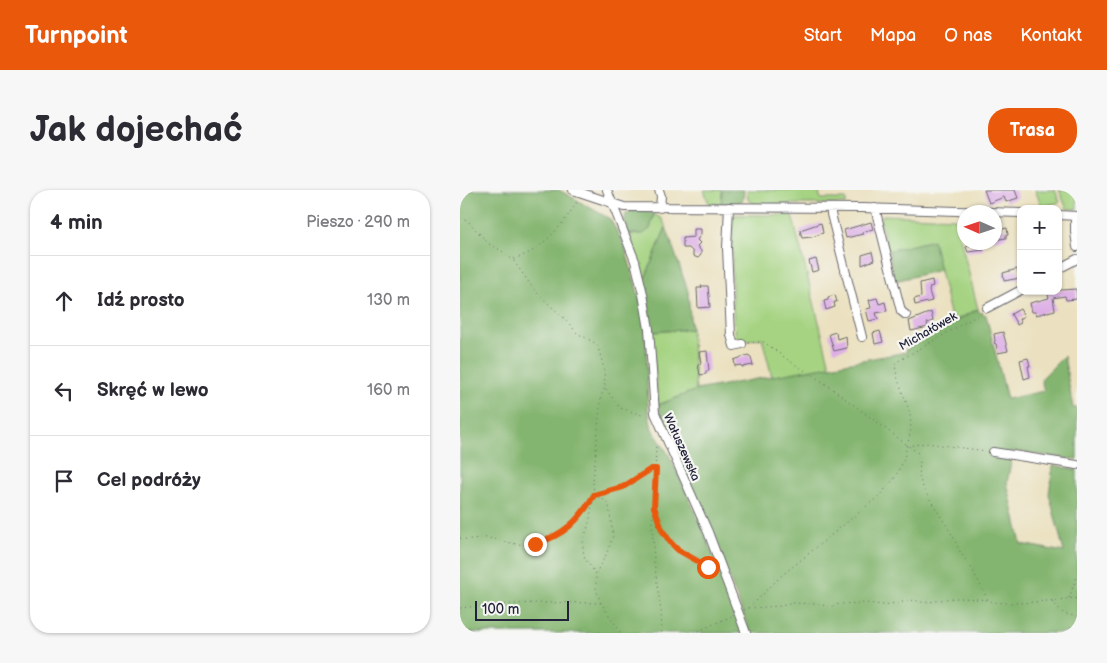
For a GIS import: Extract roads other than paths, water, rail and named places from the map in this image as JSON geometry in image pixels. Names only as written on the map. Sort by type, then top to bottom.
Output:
[{"type":"street","points":[[574,190],[613,205],[624,207],[874,208],[1017,213]]},
{"type":"street","name":"Wałuszewska","points":[[607,190],[635,261],[643,294],[650,337],[655,413],[708,532],[746,633]]},
{"type":"street","points":[[659,190],[661,196],[660,208]]},
{"type":"street","points":[[729,207],[727,248],[731,335],[734,346],[742,344]]},
{"type":"street","points":[[831,208],[862,337]]},
{"type":"street","points":[[874,208],[900,311],[906,315]]},
{"type":"street","points":[[1062,215],[1076,216],[1077,248]]},
{"type":"street","points":[[1062,268],[1077,259]]},
{"type":"street","points":[[987,308],[1017,292]]},
{"type":"street","points":[[993,452],[1077,464]]}]
